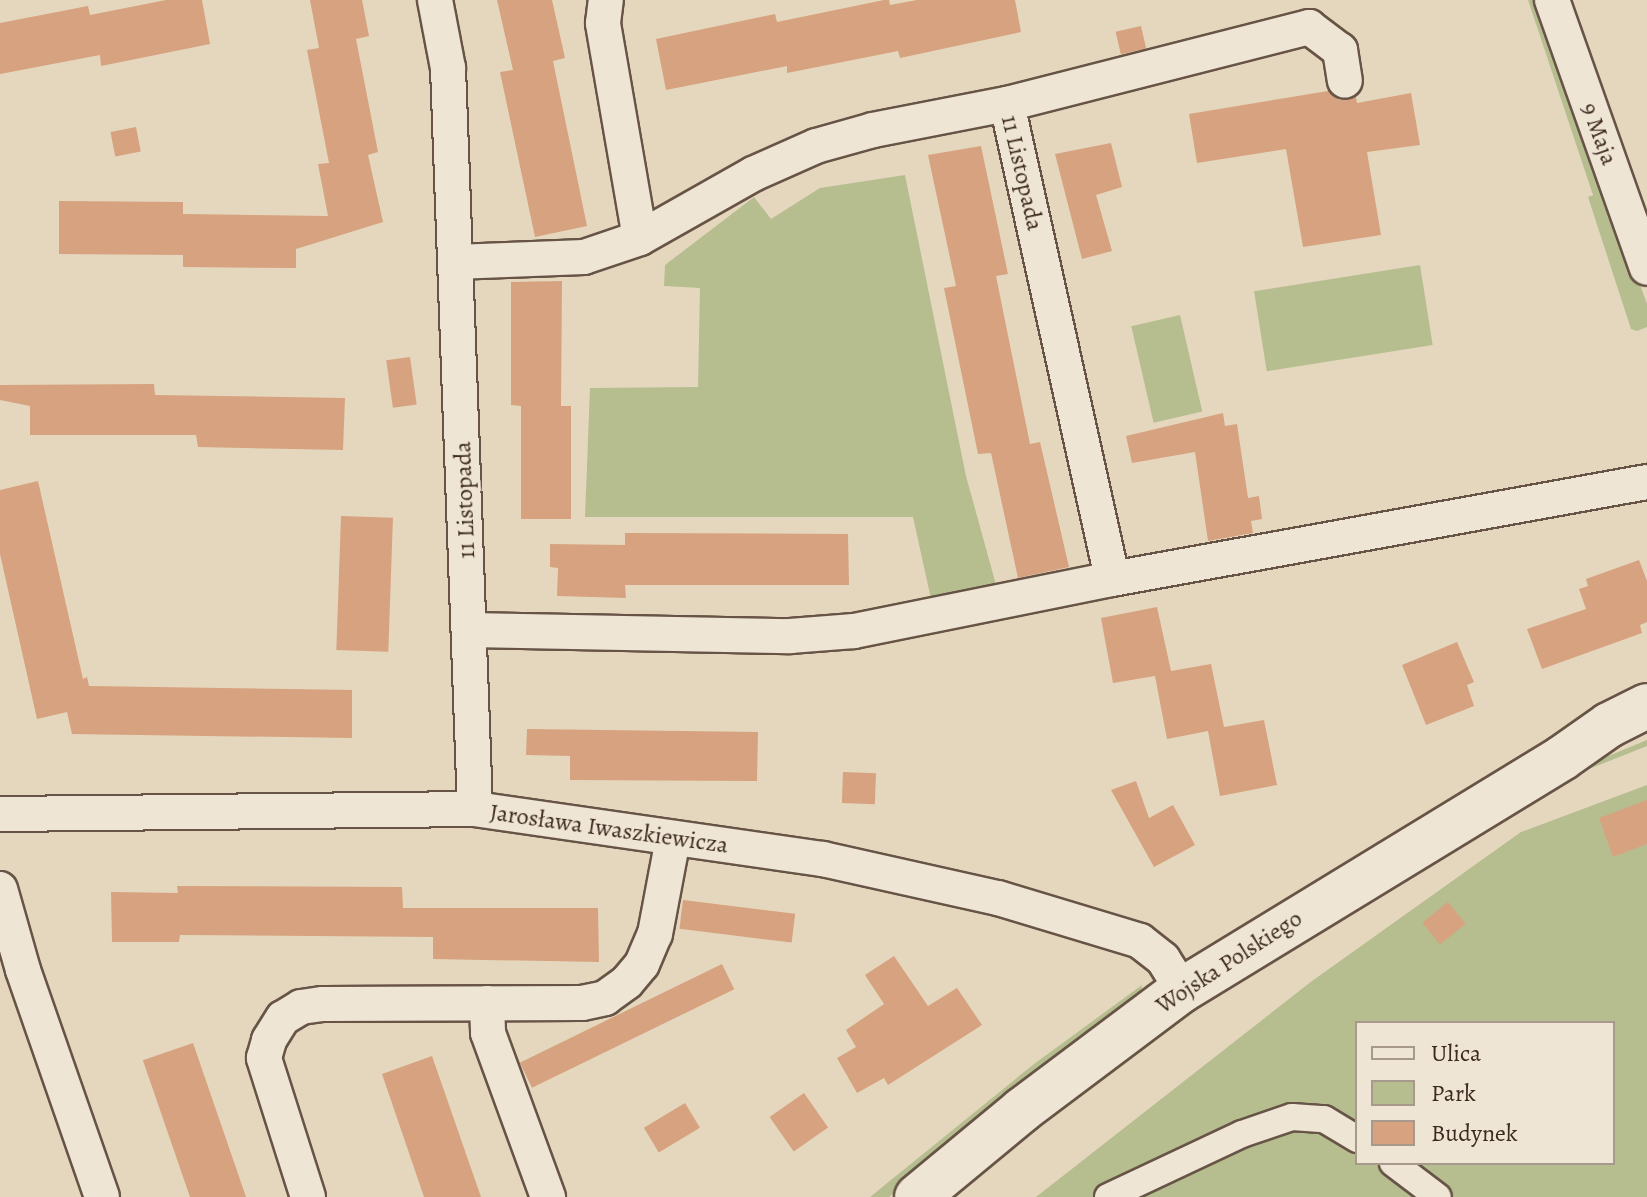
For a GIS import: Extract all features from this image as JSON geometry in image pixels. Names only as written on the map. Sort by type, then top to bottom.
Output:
[{"type":"main road","name":"Wojska Polskiego","points":[[917,1197],[1022,1110],[1182,990],[1562,758],[1609,725],[1647,706]]},
{"type":"main road","name":"Wojska Polskiego","points":[[1562,758],[1647,730]]},
{"type":"street","name":"11 Listopada","points":[[435,0],[448,68],[475,809]]},
{"type":"street","points":[[606,0],[603,23],[640,238]]},
{"type":"street","name":"9 Maja","points":[[1552,0],[1647,268]]},
{"type":"street","points":[[1007,104],[1309,27],[1340,50],[1345,81]]},
{"type":"street","name":"11 Listopada","points":[[455,262],[584,257],[640,238],[753,174],[816,146],[1007,104],[1112,579]]},
{"type":"street","points":[[470,630],[790,636],[854,631],[1112,579],[1647,482]]},
{"type":"street","name":"Jarosława Iwaszkiewicza","points":[[0,814],[475,809],[823,859],[998,898],[1140,941],[1163,959],[1182,990]]},
{"type":"street","points":[[308,1197],[264,1058],[269,1040],[283,1018],[301,1007],[323,1004],[582,1003],[605,998],[627,982],[642,964],[655,934],[673,839]]},
{"type":"street","points":[[0,889],[23,970],[102,1197]]},
{"type":"street","points":[[487,1003],[488,1033],[548,1197]]},
{"type":"street","points":[[1108,1197],[1242,1134],[1292,1117],[1324,1119],[1355,1138]]},
{"type":"street","points":[[1396,1165],[1438,1197]]},
{"type":"green space","points":[[1528,0],[1538,0],[1647,304],[1647,327],[1637,331],[1631,329],[1588,197],[1593,195]]},
{"type":"green space","points":[[905,175],[966,476],[998,592],[933,608],[913,517],[585,517],[590,388],[698,387],[700,288],[664,286],[665,265],[754,197],[771,219],[820,188]]},
{"type":"green space","points":[[1420,265],[1433,345],[1267,371],[1254,291]]},
{"type":"green space","points":[[1180,315],[1202,411],[1154,423],[1131,326]]},
{"type":"green space","points":[[1647,740],[1647,746],[1584,771],[1526,803],[1570,772]]},
{"type":"green space","points":[[1647,785],[1647,1197],[1036,1197],[1312,981],[1521,832]]},
{"type":"green space","points":[[1142,985],[1140,997],[889,1197],[870,1197],[1034,1064]]},
{"type":"building","points":[[166,0],[202,0],[210,44],[101,66],[100,55],[0,74],[0,23],[88,6],[90,15]]},
{"type":"building","points":[[310,0],[362,0],[369,36],[356,39],[378,152],[368,155],[383,222],[296,249],[296,268],[183,267],[183,255],[59,254],[59,201],[183,202],[183,214],[328,216],[318,164],[329,163],[307,50],[319,48]]},
{"type":"building","points":[[497,0],[552,0],[565,58],[553,61],[587,226],[535,237],[500,72],[513,70]]},
{"type":"building","points":[[889,0],[890,5],[917,0],[1015,0],[1021,32],[900,58],[898,51],[787,73],[787,66],[666,90],[656,39],[775,14],[777,22]]},
{"type":"building","points":[[1141,26],[1146,48],[1121,54],[1116,32]]},
{"type":"building","points":[[1328,91],[1339,100],[1356,97],[1357,103],[1411,93],[1420,145],[1367,152],[1381,235],[1303,247],[1286,149],[1197,163],[1189,114]]},
{"type":"building","points":[[136,127],[141,152],[115,157],[110,132]]},
{"type":"building","points":[[1111,143],[1122,187],[1096,195],[1112,251],[1082,259],[1055,154]]},
{"type":"building","points":[[981,146],[1008,274],[996,276],[1030,444],[1040,442],[1069,567],[1018,578],[991,453],[978,454],[944,288],[956,286],[928,155]]},
{"type":"building","points":[[562,281],[561,406],[571,406],[571,519],[521,519],[521,406],[511,405],[511,282]]},
{"type":"building","points":[[410,357],[417,405],[393,408],[386,360]]},
{"type":"building","points":[[154,384],[155,395],[345,398],[343,450],[198,447],[196,435],[30,435],[30,406],[0,400],[0,385]]},
{"type":"building","points":[[1223,413],[1225,426],[1237,424],[1248,498],[1259,496],[1262,519],[1251,521],[1253,533],[1208,541],[1195,452],[1132,463],[1126,436]]},
{"type":"building","points":[[38,481],[83,679],[87,677],[89,686],[352,690],[352,738],[72,734],[67,712],[37,719],[0,554],[0,490]]},
{"type":"building","points":[[341,516],[393,518],[388,652],[336,650]]},
{"type":"building","points":[[625,533],[848,534],[849,585],[625,585],[626,598],[557,596],[558,568],[550,567],[550,544],[625,545]]},
{"type":"building","points":[[1639,560],[1647,581],[1647,622],[1640,625],[1642,633],[1542,669],[1527,629],[1586,609],[1579,589],[1588,586],[1586,579]]},
{"type":"building","points":[[1157,607],[1171,671],[1211,664],[1224,727],[1264,720],[1277,785],[1220,796],[1208,731],[1167,739],[1155,676],[1113,683],[1101,618]]},
{"type":"building","points":[[1457,642],[1474,682],[1467,685],[1474,706],[1426,725],[1402,665]]},
{"type":"building","points":[[527,729],[758,732],[757,781],[570,780],[570,756],[526,755]]},
{"type":"building","points":[[843,772],[876,773],[875,804],[842,803]]},
{"type":"building","points":[[1136,781],[1149,818],[1173,805],[1195,845],[1154,867],[1111,790]]},
{"type":"building","points":[[1647,800],[1647,844],[1613,857],[1599,818]]},
{"type":"building","points":[[177,886],[402,887],[403,908],[598,908],[599,962],[433,959],[433,937],[180,935],[179,942],[112,942],[111,892],[178,893]]},
{"type":"building","points":[[683,900],[795,914],[792,943],[679,929]]},
{"type":"building","points":[[1448,902],[1466,924],[1440,945],[1422,923]]},
{"type":"building","points":[[894,956],[928,1006],[957,988],[982,1025],[888,1085],[884,1078],[857,1093],[837,1058],[856,1047],[846,1030],[884,1004],[865,975]]},
{"type":"building","points":[[722,964],[734,989],[532,1088],[520,1063]]},
{"type":"building","points":[[193,1043],[246,1197],[190,1197],[143,1060]]},
{"type":"building","points":[[432,1056],[481,1197],[424,1197],[382,1074]]},
{"type":"building","points":[[804,1093],[828,1127],[794,1151],[770,1117]]},
{"type":"building","points":[[685,1103],[700,1128],[659,1153],[644,1128]]}]
